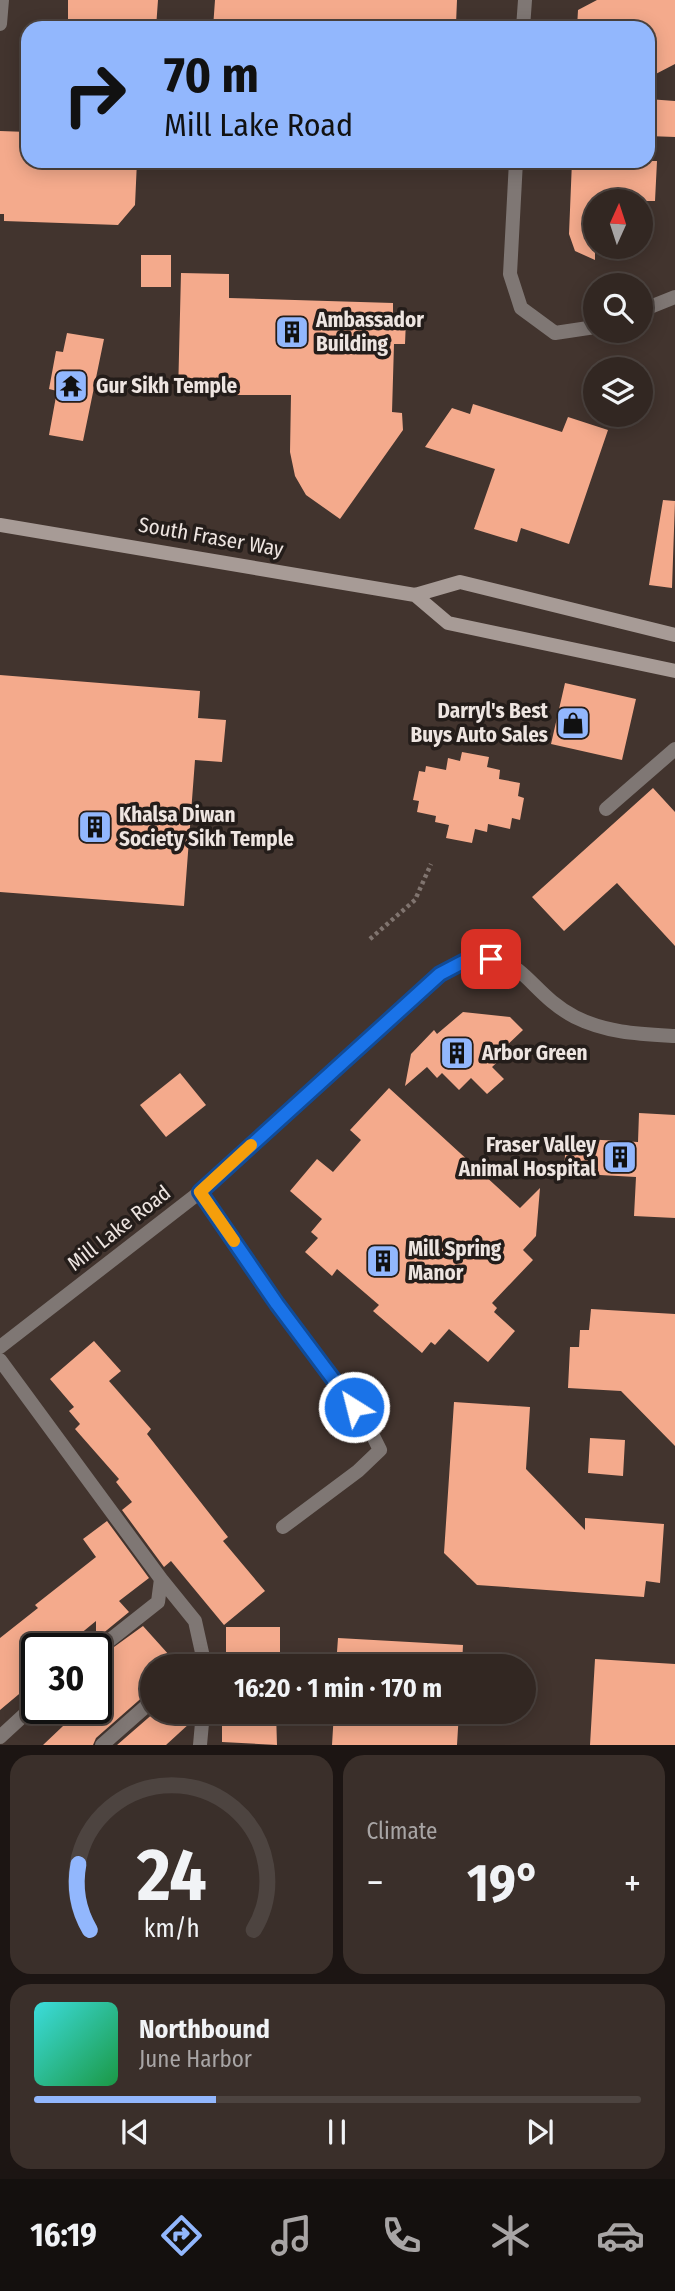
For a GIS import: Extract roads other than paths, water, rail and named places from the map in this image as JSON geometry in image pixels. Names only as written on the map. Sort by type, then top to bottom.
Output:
[{"type":"main road","name":"South Fraser Way","points":[[0,525],[92,538],[415,595],[460,582],[675,635]]},
{"type":"main road","points":[[415,595],[448,623],[675,671]]},
{"type":"street","points":[[0,24],[2,0]]},
{"type":"street","points":[[524,21],[525,0]]},
{"type":"street","points":[[516,168],[510,274],[521,308],[555,333],[583,329]]},
{"type":"street","points":[[653,306],[675,297]]},
{"type":"street","points":[[606,809],[675,749]]},
{"type":"street","name":"Mill Lake Road","points":[[0,1347],[200,1192],[440,974],[463,962],[491,959],[511,965],[531,978],[572,1016],[600,1028],[675,1036]]},
{"type":"street","points":[[200,1192],[277,1304],[369,1428],[380,1450],[358,1471],[283,1527]]},
{"type":"street","points":[[0,1360],[160,1579],[195,1621],[199,1654]]},
{"type":"street","points":[[112,1638],[158,1602],[160,1579]]},
{"type":"street","points":[[102,1745],[140,1712]]},
{"type":"street","points":[[0,1737],[21,1718]]},
{"type":"street","points":[[201,1745],[202,1724]]},
{"type":"place","name":"Ambassador Building","points":[[292,332]]},
{"type":"place","name":"Gur Sikh Temple","points":[[71,386]]},
{"type":"place","name":"Darryl's Best Buys Auto Sales","points":[[573,723]]},
{"type":"place","name":"Khalsa Diwan Society Sikh Temple","points":[[95,827]]},
{"type":"place","name":"Arbor Green","points":[[457,1053]]},
{"type":"place","name":"Fraser Valley Animal Hospital","points":[[620,1157]]},
{"type":"place","name":"Mill Spring Manor","points":[[383,1261]]}]
